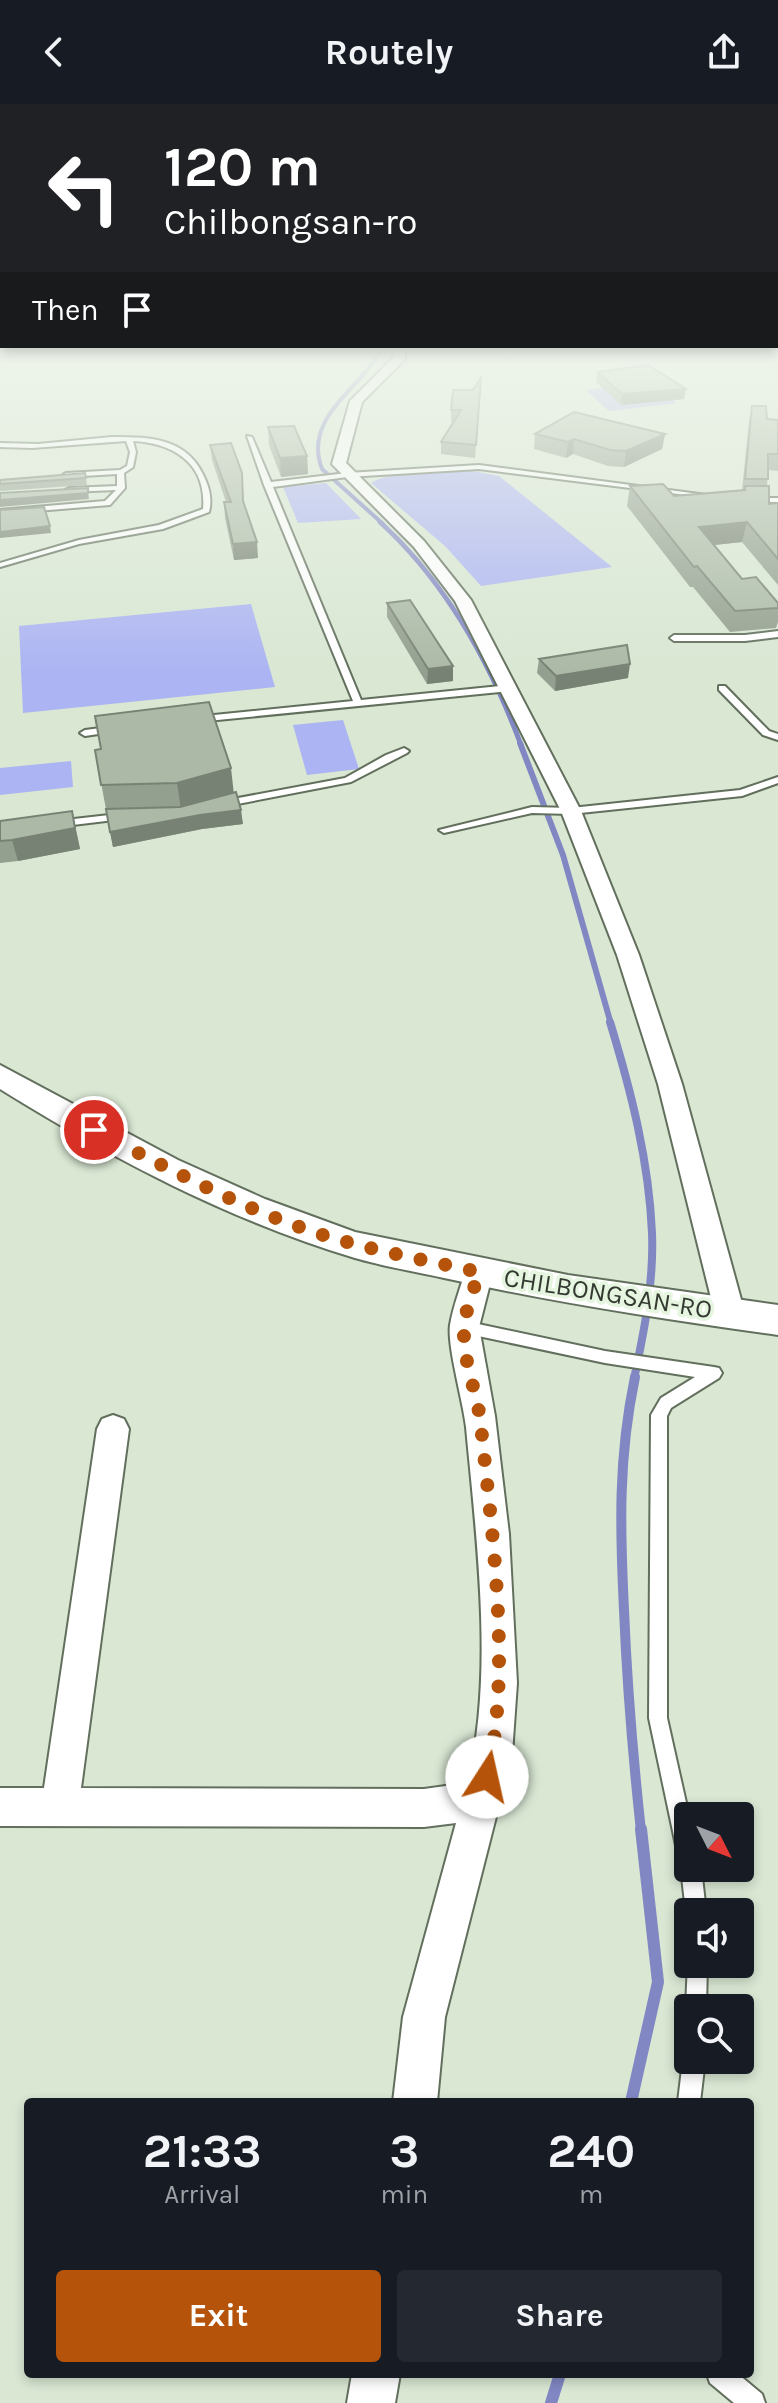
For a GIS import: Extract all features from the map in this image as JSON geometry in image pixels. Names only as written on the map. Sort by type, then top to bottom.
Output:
[{"type":"street","points":[[341,457],[339,464],[347,475],[419,544],[463,600],[511,688],[628,955],[670,1084],[730,1314]]},
{"type":"street","name":"CHILBONGSAN-RO","points":[[0,1075],[68,1117],[225,1197],[345,1242],[479,1272],[778,1320]]},
{"type":"street","points":[[415,2098],[424,2017],[493,1754],[499,1683],[492,1534],[482,1431],[464,1327],[479,1272]]},
{"type":"street","points":[[60,1806],[113,1429]]},
{"type":"street","points":[[0,1807],[424,1808],[481,1800]]},
{"type":"street","points":[[371,2403],[375,2378]]},
{"type":"lane","points":[[57,476],[121,472],[130,467],[133,457]]},
{"type":"lane","points":[[0,565],[77,542],[163,527],[206,510],[201,470],[191,457]]},
{"type":"lane","points":[[257,457],[358,703]]},
{"type":"lane","points":[[268,485],[347,475],[493,468],[727,498]]},
{"type":"lane","points":[[0,512],[107,503],[115,498],[121,488],[121,472]]},
{"type":"lane","points":[[58,491],[121,488]]},
{"type":"lane","points":[[741,500],[778,500]]},
{"type":"lane","points":[[47,509],[59,501]]},
{"type":"lane","points":[[0,512],[12,503]]},
{"type":"lane","points":[[674,638],[728,639],[778,634]]},
{"type":"lane","points":[[193,720],[511,688]]},
{"type":"lane","points":[[722,688],[766,733],[778,737]]},
{"type":"lane","points":[[85,733],[131,728]]},
{"type":"lane","points":[[210,808],[348,780],[366,772],[383,758],[404,751]]},
{"type":"lane","points":[[444,830],[532,810],[564,810],[742,793],[778,780]]},
{"type":"lane","points":[[40,826],[144,816]]},
{"type":"lane","points":[[464,1327],[605,1357],[714,1373],[666,1403],[659,1415],[658,1718],[676,1802]]},
{"type":"lane","points":[[689,2098],[692,2074]]},
{"type":"lane","points":[[724,2378],[753,2403]]},
{"type":"shaded area","points":[[466,470],[499,476],[612,567],[481,586],[445,546],[371,483],[402,474]]},
{"type":"shaded area","points":[[326,483],[361,519],[298,523],[283,487]]},
{"type":"shaded area","points":[[251,604],[275,687],[23,713],[19,626]]},
{"type":"shaded area","points":[[343,720],[359,769],[307,775],[293,725]]},
{"type":"shaded area","points":[[71,761],[73,787],[0,795],[0,768]]},
{"type":"building","points":[[215,457],[236,457],[242,473],[243,501],[257,542],[233,544],[224,502],[231,502]]},
{"type":"building","points":[[747,457],[768,457],[768,479],[745,479]]},
{"type":"building","points":[[85,473],[86,478],[0,484],[0,480]]},
{"type":"building","points":[[663,484],[674,496],[745,490],[745,486],[769,486],[769,504],[778,503],[778,559],[747,522],[699,527],[742,579],[756,577],[778,603],[778,608],[735,611],[697,566],[694,567],[630,486]]},
{"type":"building","points":[[88,488],[88,493],[0,500],[0,493]]},
{"type":"building","points":[[44,507],[50,526],[0,532],[0,510]]},
{"type":"building","points":[[410,600],[453,666],[428,669],[387,603]]},
{"type":"building","points":[[627,645],[630,664],[556,676],[539,659]]},
{"type":"building","points":[[209,702],[231,768],[177,783],[101,785],[95,750],[101,749],[95,716]]},
{"type":"building","points":[[236,792],[241,810],[110,832],[106,809],[180,807]]},
{"type":"building","points":[[72,811],[75,828],[0,841],[0,821]]},
{"type":"waterway","points":[[319,457],[322,469],[383,524]]},
{"type":"waterway","points":[[380,522],[426,570],[464,625],[495,684],[521,745]]},
{"type":"waterway","points":[[520,743],[563,855],[611,1024]]},
{"type":"waterway","points":[[610,1022],[638,1126],[652,1233],[650,1288],[634,1379]]},
{"type":"waterway","points":[[635,1377],[623,1465],[621,1522],[627,1665],[641,1831]]},
{"type":"waterway","points":[[632,2098],[658,1982],[641,1829]]},
{"type":"waterway","points":[[551,2403],[559,2378]]},
{"type":"route","points":[[94,1130],[225,1197],[345,1242],[479,1272],[464,1327],[480,1416],[492,1534],[499,1683],[493,1754],[487,1777]]}]
